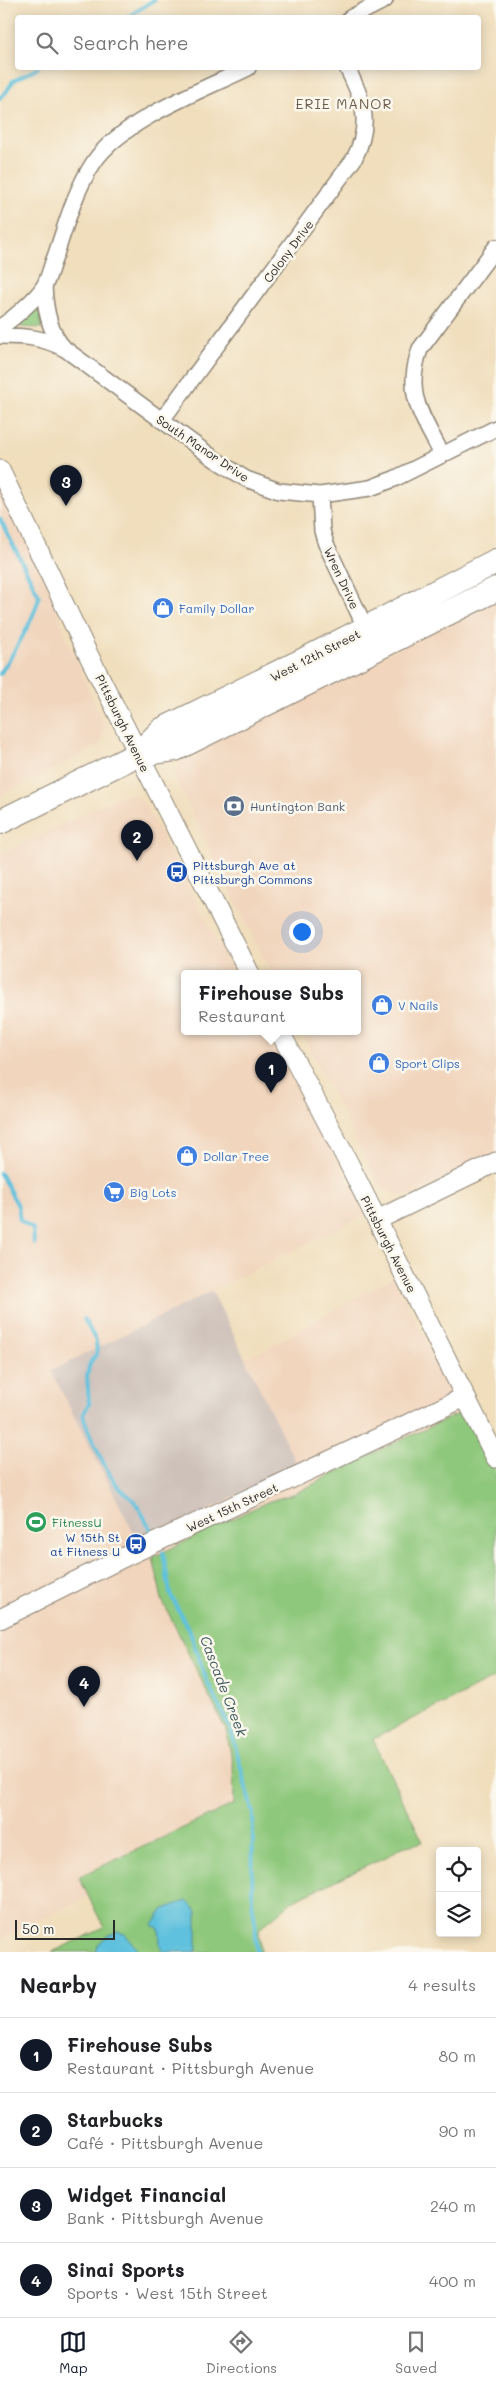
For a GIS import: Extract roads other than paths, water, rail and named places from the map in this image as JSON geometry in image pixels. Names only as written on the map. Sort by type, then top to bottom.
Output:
[{"type":"main road","name":"West 12th Street","points":[[138,754],[162,730],[366,629],[496,561]]},
{"type":"main road","name":"West 12th Street","points":[[0,822],[138,754],[175,749],[496,589]]},
{"type":"street","points":[[356,15],[385,0]]},
{"type":"street","points":[[0,327],[16,315],[44,286],[78,191],[94,162],[107,146],[122,133],[154,114],[244,70]]},
{"type":"street","name":"Colony Drive","points":[[162,420],[354,160],[362,144],[364,110],[358,90],[348,70]]},
{"type":"street","points":[[442,455],[415,401],[412,382],[414,365],[420,349],[496,247]]},
{"type":"street","name":"South Manor Drive","points":[[44,286],[47,311],[53,331],[65,349]]},
{"type":"street","name":"South Manor Drive","points":[[0,336],[30,336],[50,341],[65,349],[246,479],[279,491],[320,495],[353,492],[383,484],[496,428]]},
{"type":"street","name":"Pittsburgh Avenue","points":[[0,470],[138,754],[248,970]]},
{"type":"street","name":"Wren Drive","points":[[320,495],[322,531],[326,544],[366,629]]},
{"type":"street","name":"Pittsburgh Avenue","points":[[282,1035],[496,1458]]},
{"type":"street","points":[[377,1220],[496,1162]]},
{"type":"street","name":"West 15th Street","points":[[0,1619],[118,1560],[466,1398]]},
{"type":"water","points":[[187,1901],[197,1911],[197,1949],[195,1952],[163,1952],[160,1945],[159,1929],[153,1925],[163,1910]]},
{"type":"water","points":[[117,1932],[125,1934],[140,1952],[96,1952],[104,1939]]},
{"type":"waterway","name":"Cascade Creek","points":[[131,15],[154,0]]},
{"type":"waterway","name":"Cascade Creek","points":[[0,98],[13,81],[34,70]]},
{"type":"waterway","name":"Cascade Creek","points":[[0,519],[39,596],[28,626],[0,674]]},
{"type":"waterway","name":"Cascade Creek","points":[[0,1173],[18,1206],[20,1220],[33,1229],[34,1244]]},
{"type":"waterway","name":"Cascade Creek","points":[[84,1319],[96,1341],[97,1353],[90,1363],[87,1375],[89,1404],[83,1414],[85,1421],[97,1451],[108,1471],[119,1487],[137,1504],[152,1532]]},
{"type":"waterway","name":"Cascade Creek","points":[[163,1552],[170,1594],[190,1632],[206,1679],[231,1730],[253,1814],[252,1902],[257,1952]]},
{"type":"place","name":"Widget Financial","points":[[66,506]]},
{"type":"place","name":"Family Dollar","points":[[163,608]]},
{"type":"place","name":"Huntington Bank","points":[[234,806]]},
{"type":"place","name":"Starbucks","points":[[137,861]]},
{"type":"place","name":"Pittsburgh Ave at Pittsburgh Commons","points":[[177,872]]},
{"type":"place","name":"V Nails","points":[[382,1005]]},
{"type":"place","name":"Sport Clips","points":[[379,1063]]},
{"type":"place","name":"Firehouse Subs","points":[[271,1093]]},
{"type":"place","name":"Dollar Tree","points":[[187,1156]]},
{"type":"place","name":"Big Lots","points":[[114,1192]]},
{"type":"place","name":"FitnessU","points":[[36,1522]]},
{"type":"place","name":"W 15th St at Fitness U","points":[[136,1544]]},
{"type":"place","name":"Sinai Sports","points":[[84,1707]]},
{"type":"district","name":"ERIE MANOR","points":[[344,103]]}]
